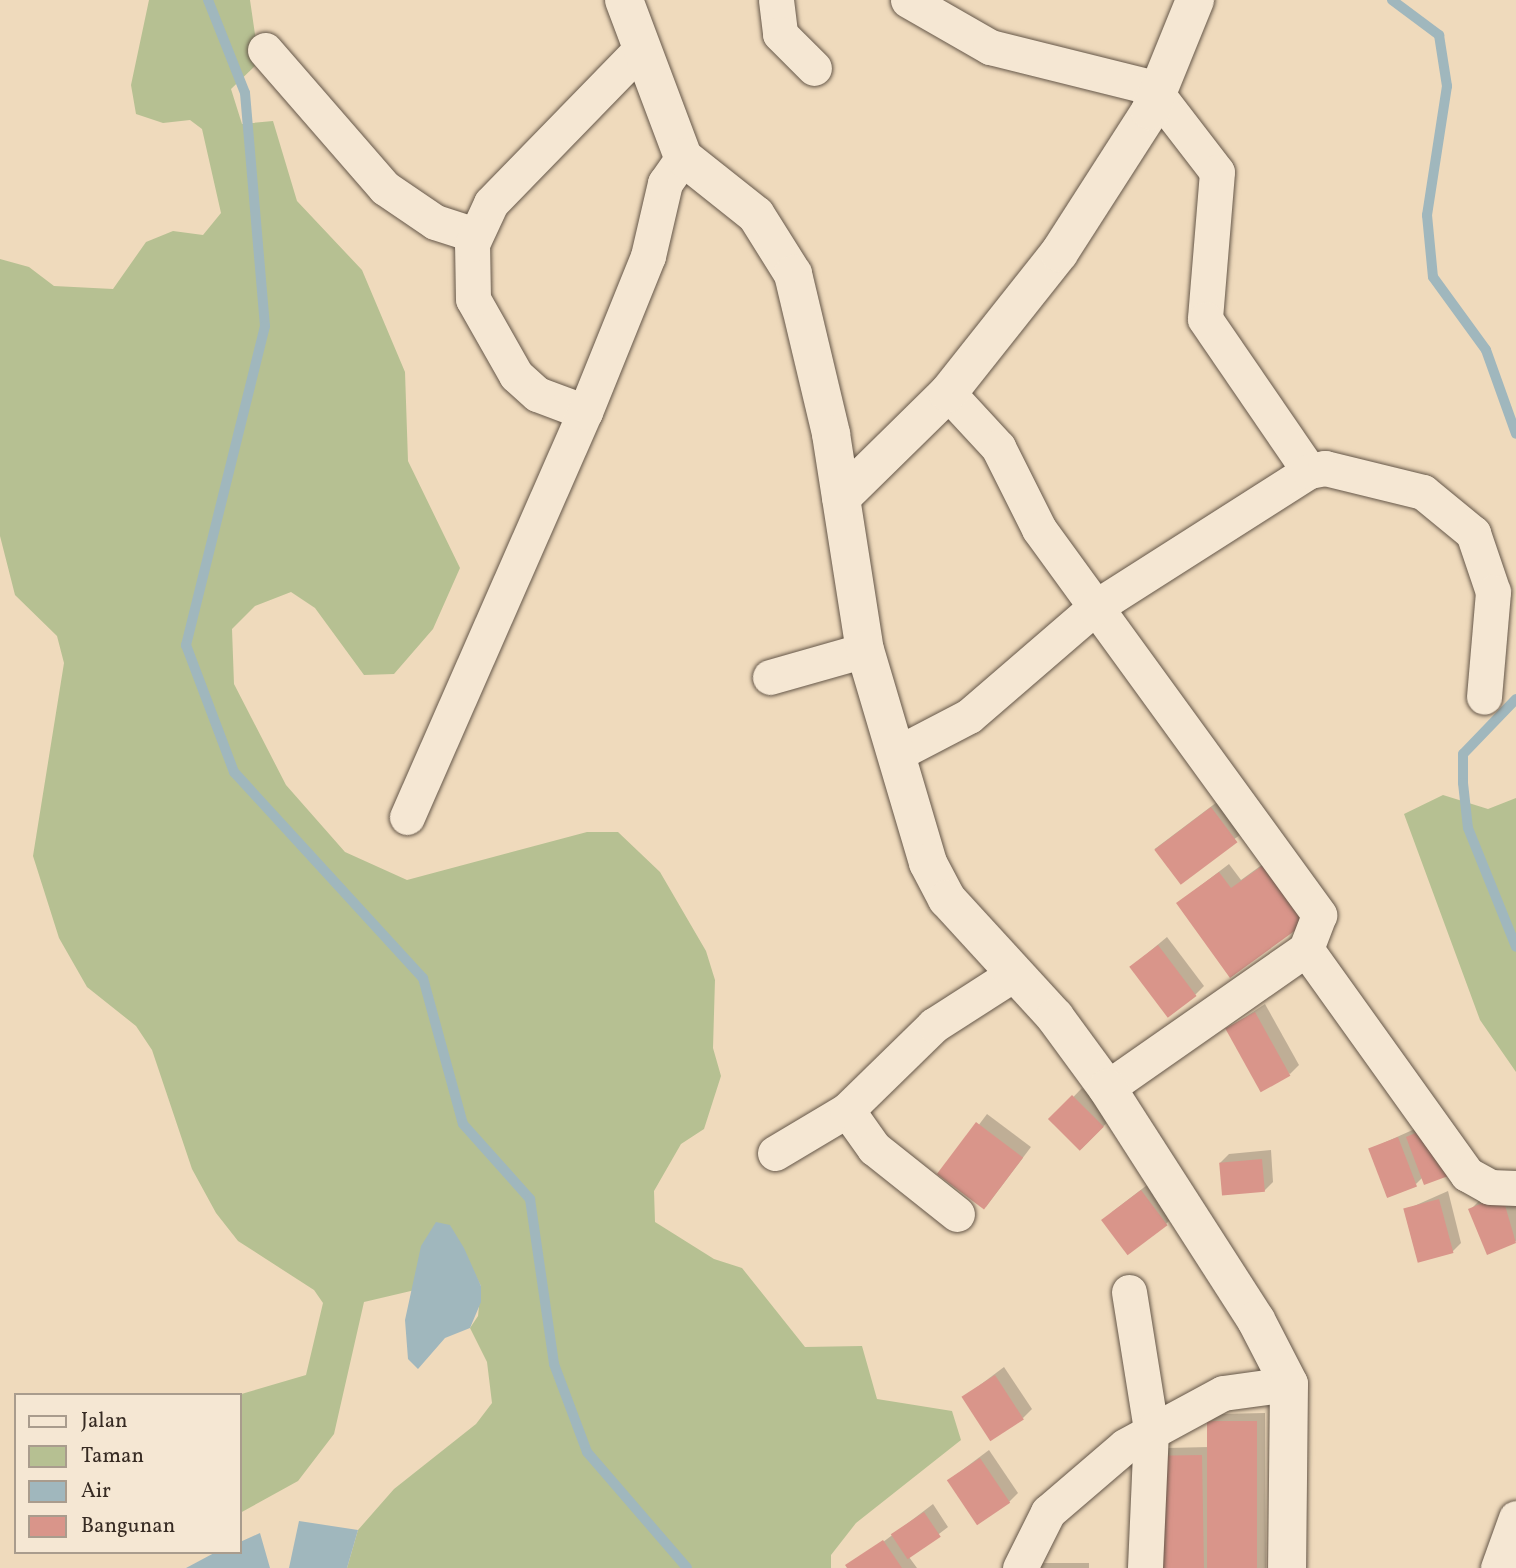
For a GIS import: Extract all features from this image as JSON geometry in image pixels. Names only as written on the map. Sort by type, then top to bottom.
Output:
[{"type":"street","points":[[624,0],[640,50],[683,157],[756,215],[787,262],[802,302],[841,498],[865,650],[898,753],[928,863],[947,899],[1015,973],[1107,1088],[1256,1320],[1289,1384],[1287,1568]]},
{"type":"street","points":[[776,0],[780,34],[814,68]]},
{"type":"street","points":[[908,0],[990,47],[1158,92],[1217,172],[1205,319],[1309,471]]},
{"type":"street","points":[[841,498],[948,393],[1059,253],[1158,92],[1195,0]]},
{"type":"street","points":[[265,50],[385,188],[435,222],[475,235]]},
{"type":"street","points":[[585,412],[537,394],[516,375],[473,299],[469,264],[475,235],[491,203],[640,50]]},
{"type":"street","points":[[407,817],[585,412],[648,256],[665,183],[683,157]]},
{"type":"street","points":[[948,393],[998,447],[1039,528],[1094,608],[1313,905],[1319,928],[1306,949],[1107,1088]]},
{"type":"street","points":[[898,753],[969,716],[1094,608],[1309,471],[1389,480],[1423,492],[1466,524],[1482,548],[1493,592],[1484,696]]},
{"type":"street","points":[[770,677],[865,650]]},
{"type":"street","points":[[1306,949],[1467,1174],[1490,1187],[1516,1188]]},
{"type":"street","points":[[775,1153],[847,1110],[934,1025],[1015,973]]},
{"type":"street","points":[[847,1110],[874,1148],[957,1214]]},
{"type":"street","points":[[1129,1292],[1152,1430],[1144,1568]]},
{"type":"street","points":[[1020,1568],[1028,1543],[1061,1497],[1152,1430],[1223,1393],[1289,1384]]},
{"type":"street","points":[[1497,1568],[1516,1518]]},
{"type":"green space","points":[[149,0],[250,0],[259,62],[231,89],[242,124],[273,121],[297,201],[362,270],[405,372],[408,461],[460,568],[433,629],[394,674],[364,675],[315,608],[291,592],[255,606],[232,629],[234,684],[286,785],[345,852],[407,880],[587,832],[618,832],[660,872],[706,951],[715,980],[713,1048],[721,1076],[704,1129],[681,1144],[654,1191],[655,1222],[714,1259],[742,1268],[805,1347],[862,1346],[877,1399],[952,1411],[961,1440],[856,1523],[831,1555],[831,1568],[347,1568],[358,1530],[394,1489],[476,1424],[492,1403],[487,1362],[470,1328],[478,1316],[481,1286],[450,1226],[415,1290],[364,1302],[334,1434],[298,1481],[242,1512],[242,1394],[306,1375],[323,1303],[314,1290],[238,1241],[216,1213],[192,1169],[152,1050],[136,1026],[87,987],[59,938],[33,856],[64,663],[57,636],[15,595],[0,536],[0,259],[29,267],[54,286],[113,289],[146,242],[173,231],[203,235],[221,213],[202,129],[190,120],[163,123],[136,114],[131,85]]},
{"type":"green space","points":[[1443,795],[1488,809],[1516,798],[1516,1072],[1480,1020],[1404,814]]},
{"type":"water","points":[[436,1222],[450,1225],[464,1248],[481,1286],[481,1302],[470,1328],[445,1338],[418,1369],[408,1359],[405,1320],[421,1246]]},
{"type":"water","points":[[299,1521],[358,1530],[347,1568],[289,1568]]},
{"type":"water","points":[[260,1533],[270,1568],[186,1568],[212,1554],[242,1554],[242,1541]]},
{"type":"building","points":[[1211,807],[1237,842],[1181,885],[1154,850]]},
{"type":"building","points":[[1269,861],[1311,919],[1230,978],[1176,903],[1219,872],[1231,888]]},
{"type":"building","points":[[1158,945],[1197,996],[1168,1018],[1129,967]]},
{"type":"building","points":[[1255,1012],[1290,1076],[1261,1092],[1225,1028]]},
{"type":"building","points":[[1072,1095],[1104,1127],[1080,1151],[1048,1119]]},
{"type":"building","points":[[976,1122],[1023,1158],[984,1209],[937,1174]]},
{"type":"building","points":[[1425,1129],[1451,1175],[1424,1185],[1406,1137]]},
{"type":"building","points":[[1398,1137],[1417,1186],[1387,1198],[1368,1148]]},
{"type":"building","points":[[1262,1159],[1265,1192],[1222,1196],[1219,1163]]},
{"type":"building","points":[[1141,1190],[1167,1225],[1128,1255],[1101,1220]]},
{"type":"building","points":[[1502,1195],[1516,1243],[1487,1255],[1468,1209]]},
{"type":"building","points":[[1439,1199],[1453,1253],[1418,1263],[1403,1209]]},
{"type":"building","points":[[995,1375],[1024,1419],[990,1441],[961,1397]]},
{"type":"building","points":[[1207,1421],[1257,1421],[1257,1568],[1207,1568]]},
{"type":"building","points":[[1202,1455],[1204,1568],[1158,1568],[1156,1456]]},
{"type":"building","points":[[980,1458],[1010,1503],[977,1525],[947,1480]]},
{"type":"building","points":[[924,1512],[941,1537],[908,1559],[891,1534]]},
{"type":"building","points":[[883,1540],[902,1568],[847,1568],[845,1565]]},
{"type":"waterway","points":[[208,0],[245,93],[265,326],[186,645],[234,772],[423,978],[463,1124],[530,1199],[554,1364],[587,1452],[687,1568]]},
{"type":"waterway","points":[[1392,0],[1439,35],[1447,86],[1427,215],[1433,277],[1486,350],[1516,434]]},
{"type":"waterway","points":[[1516,699],[1463,754],[1468,828],[1516,947]]}]
